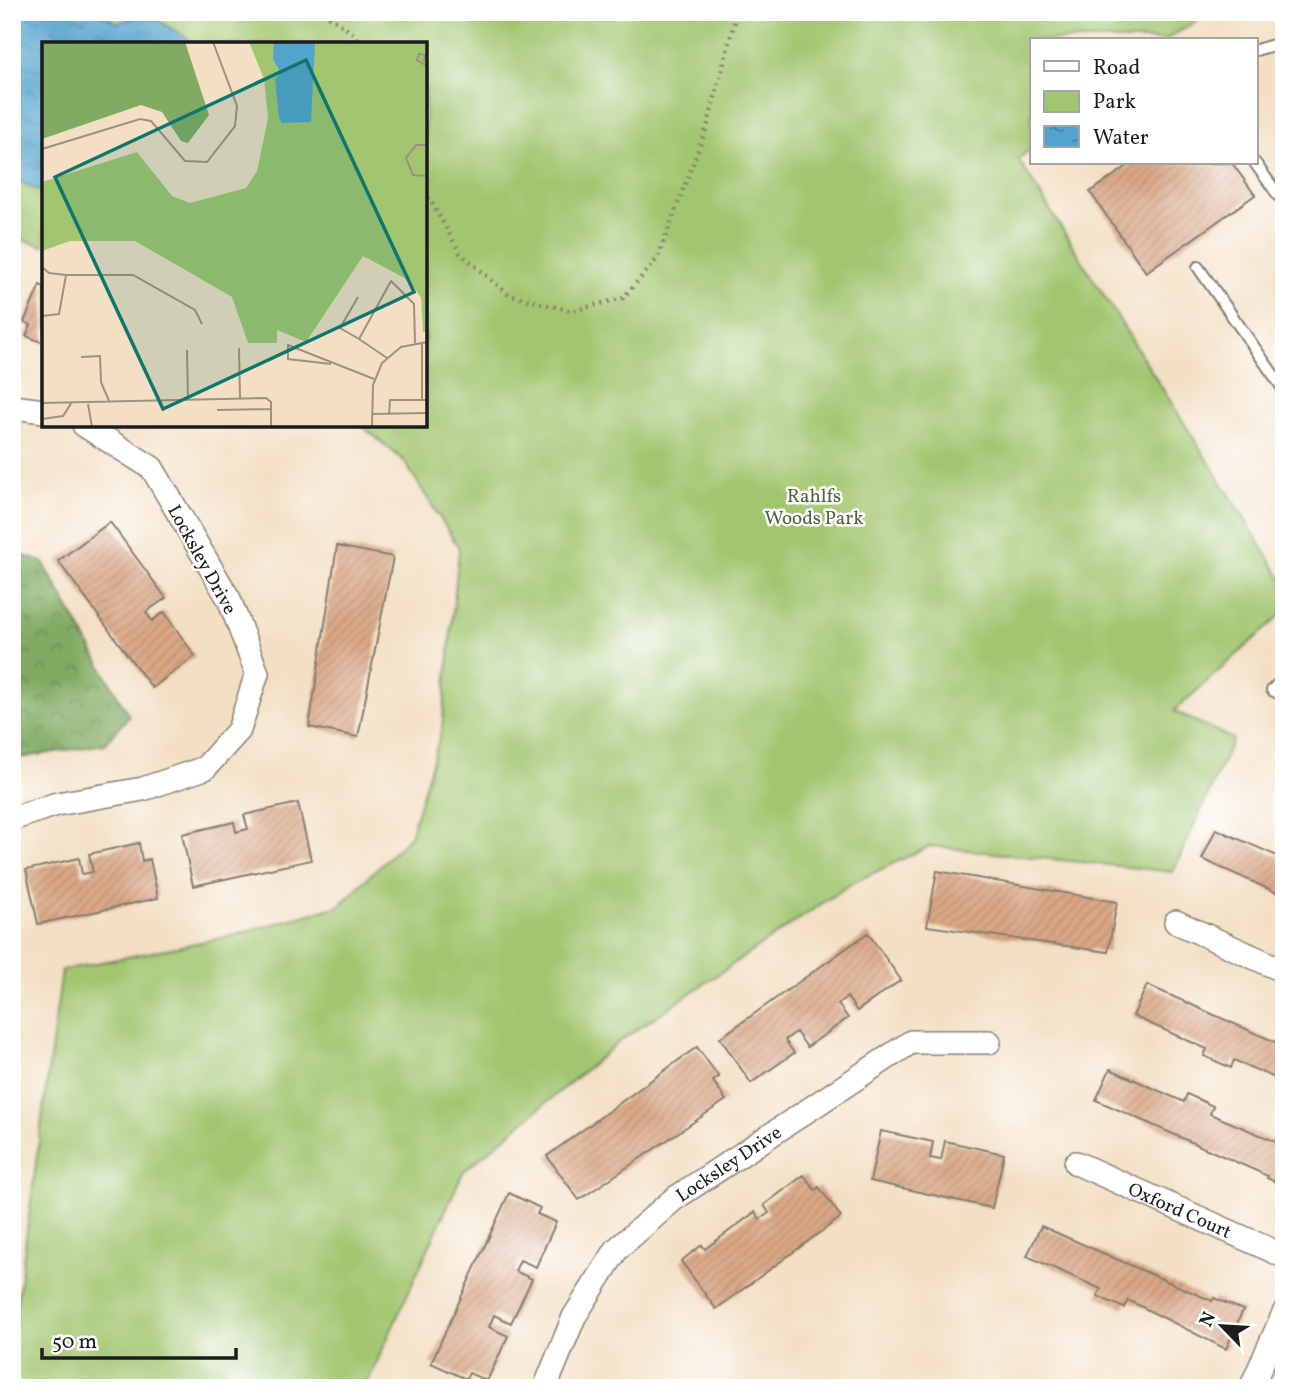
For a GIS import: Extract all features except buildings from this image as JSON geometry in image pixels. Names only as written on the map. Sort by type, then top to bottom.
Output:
[{"type":"street","points":[[12,408],[42,411]]},
{"type":"street","name":"Locksley Drive","points":[[12,819],[57,804],[143,789],[205,768],[239,730],[257,673],[229,599],[152,468],[87,427]]},
{"type":"street","points":[[1176,922],[1284,971]]},
{"type":"street","name":"Locksley Drive","points":[[545,1388],[574,1317],[617,1249],[674,1199],[911,1042],[989,1042]]},
{"type":"street","name":"Oxford Court","points":[[1076,1163],[1284,1256]]},
{"type":"street","points":[[1251,1388],[1284,1313]]},
{"type":"lane","points":[[1258,49],[1284,42]]},
{"type":"lane","points":[[1256,164],[1284,203]]},
{"type":"lane","points":[[1198,267],[1284,390]]},
{"type":"lane","points":[[1284,678],[1272,690],[1284,696]]},
{"type":"path","points":[[323,12],[356,34],[360,42]]},
{"type":"path","points":[[427,195],[460,253],[509,295],[572,311],[623,299],[657,259],[708,124],[737,12]]},
{"type":"green space","name":"Rahlfs Woods Park","points":[[12,12],[1212,12],[1168,38],[1030,38],[1030,150],[1018,159],[1284,582],[1284,612],[1174,711],[1233,739],[1173,872],[930,846],[852,883],[620,1041],[463,1172],[365,1388],[12,1388],[12,1342],[62,970],[226,937],[339,906],[410,836],[442,729],[459,548],[404,461],[363,427],[427,427],[427,42],[42,42],[42,245],[12,237]]},
{"type":"green space","points":[[12,552],[43,562],[129,716],[105,744],[12,759]]},
{"type":"water","points":[[12,12],[97,12],[118,23],[137,16],[157,20],[194,42],[42,42],[42,192],[20,182],[13,162]]}]
